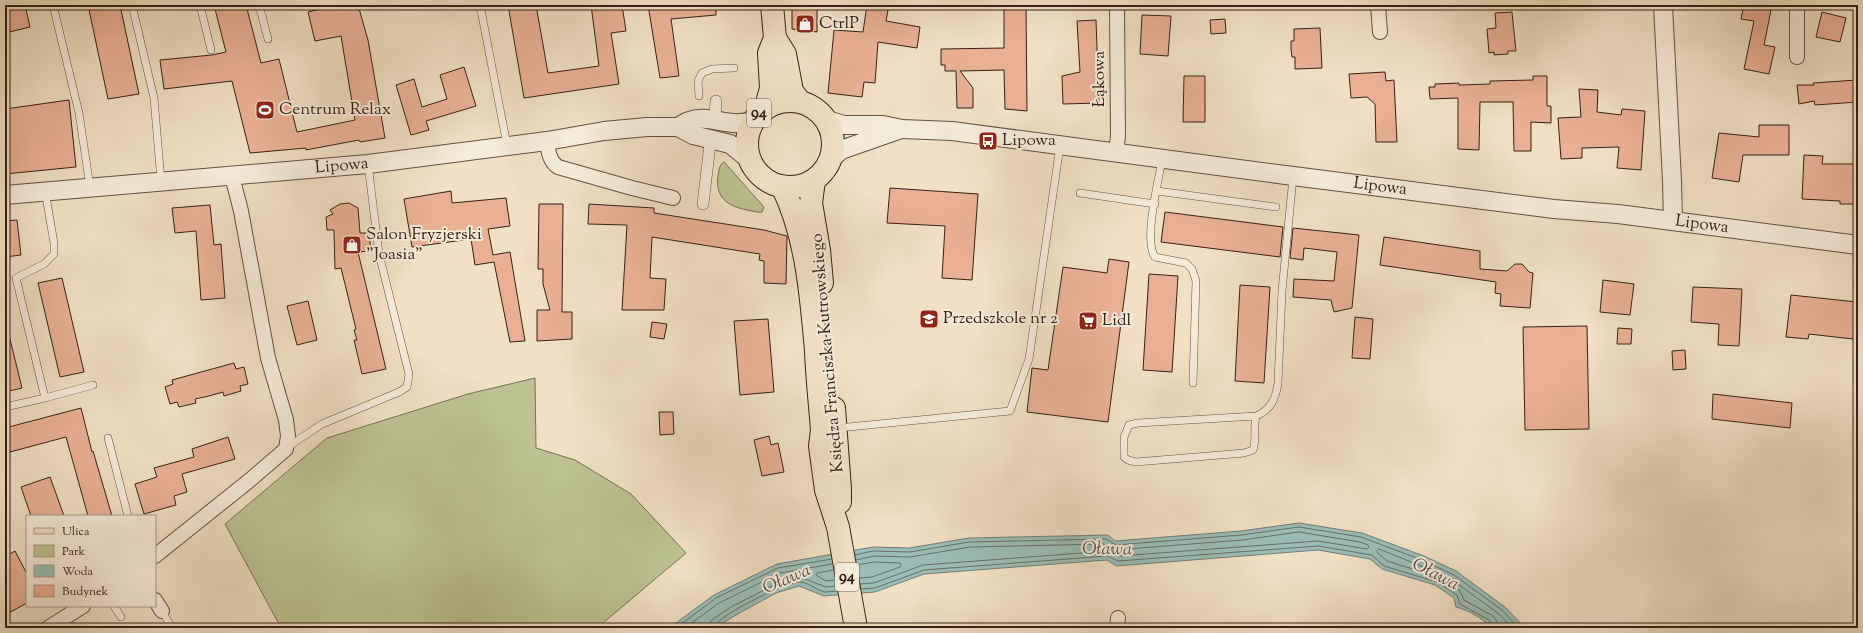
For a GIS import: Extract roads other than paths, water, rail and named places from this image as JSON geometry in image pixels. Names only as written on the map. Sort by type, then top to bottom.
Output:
[{"type":"main road","name":"94","points":[[772,5],[775,38],[785,54],[792,91],[800,102]]},
{"type":"main road","name":"94","points":[[760,114],[778,102],[792,100],[813,107],[826,120],[833,139],[831,159],[821,174],[814,180],[804,185],[793,187],[782,186],[762,177],[750,160],[747,139],[771,88],[769,53],[775,38]]},
{"type":"main road","name":"Księdza Franciszka Kutrowskiego","points":[[814,180],[812,209],[819,250],[829,429]]},
{"type":"main road","name":"Księdza Franciszka Kutrowskiego","points":[[782,186],[794,213],[806,262],[829,429],[840,489],[838,527],[856,628]]},
{"type":"street","name":"Łąkowa","points":[[1116,153],[1118,136],[1117,5]]},
{"type":"street","points":[[1378,5],[1380,32]]},
{"type":"street","points":[[1663,5],[1673,221]]},
{"type":"street","points":[[1797,5],[1797,56]]},
{"type":"street","points":[[715,117],[716,101]]},
{"type":"street","name":"Lipowa","points":[[678,127],[690,120],[700,119],[739,124],[746,123],[760,114]]},
{"type":"street","name":"Lipowa","points":[[826,120],[844,125],[883,125],[902,129],[952,131],[1554,209],[1618,214],[1858,245]]},
{"type":"street","name":"Lipowa","points":[[5,195],[368,164],[604,131],[647,127],[678,127],[693,135],[730,144],[750,160]]},
{"type":"street","name":"Lipowa","points":[[831,159],[841,150],[902,129]]},
{"type":"street","points":[[547,140],[549,153],[554,165],[558,167],[674,198]]},
{"type":"street","points":[[703,204],[710,144]]},
{"type":"street","points":[[156,555],[250,480],[286,449],[288,436],[286,420],[268,358],[241,211],[232,176]]},
{"type":"street","points":[[48,628],[81,607]]},
{"type":"lane","points":[[53,5],[79,113],[90,188]]},
{"type":"lane","points":[[132,5],[154,98],[161,181]]},
{"type":"lane","points":[[200,5],[211,50]]},
{"type":"lane","points":[[259,5],[268,39]]},
{"type":"lane","points":[[480,5],[507,145]]},
{"type":"lane","points":[[699,96],[698,81],[702,73],[712,69],[734,68]]},
{"type":"lane","points":[[829,429],[1010,411],[1029,360],[1060,145]]},
{"type":"lane","points":[[1162,159],[1150,226],[1151,252],[1154,257],[1186,264],[1192,269],[1196,281],[1193,383]]},
{"type":"lane","points":[[286,449],[322,424],[399,392],[407,387],[409,374],[379,254],[368,164]]},
{"type":"lane","points":[[1256,416],[1254,422],[1256,442],[1253,450],[1244,453],[1136,462],[1128,460],[1124,457],[1124,437],[1129,426],[1138,423],[1256,416],[1265,412],[1277,395],[1282,291],[1293,176]]},
{"type":"lane","points":[[44,398],[16,278],[44,264],[54,254],[54,243],[45,191]]},
{"type":"lane","points":[[1157,191],[1276,207]]},
{"type":"lane","points":[[1080,193],[1155,204]]},
{"type":"lane","points":[[5,407],[93,385]]},
{"type":"lane","points":[[108,438],[128,515]]},
{"type":"lane","points":[[159,606],[172,628]]},
{"type":"lane","points":[[115,607],[121,617]]},
{"type":"water","name":"Oława","points":[[1299,523],[1362,533],[1424,556],[1456,571],[1505,607],[1525,628],[1491,628],[1475,615],[1456,607],[1454,598],[1435,585],[1382,569],[1370,559],[1318,550],[1116,566],[1107,560],[924,574],[875,592],[824,596],[799,586],[776,593],[715,628],[669,628],[714,595],[777,564],[873,547],[909,548],[969,538],[1108,535],[1115,541],[1241,531]]},
{"type":"place","name":"CtrlP","points":[[805,24]]},
{"type":"place","name":"Centrum Relax","points":[[265,110]]},
{"type":"place","name":"Lipowa","points":[[988,141]]},
{"type":"place","name":"Salon Fryzjerski \"Joasia\"","points":[[352,245]]},
{"type":"place","name":"Przedszkole nr 2","points":[[929,319]]},
{"type":"place","name":"Lidl","points":[[1088,321]]}]
